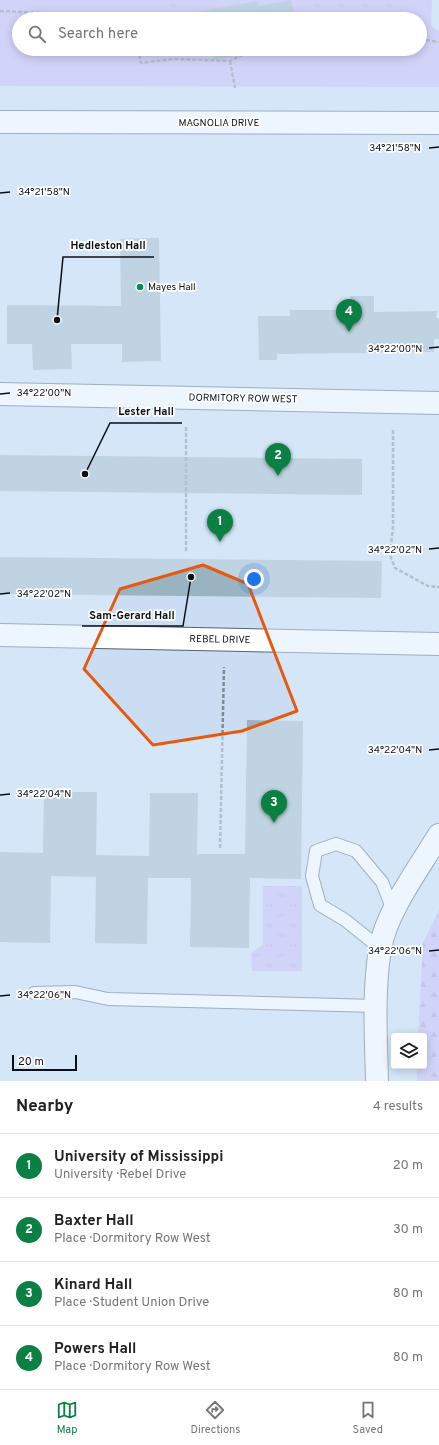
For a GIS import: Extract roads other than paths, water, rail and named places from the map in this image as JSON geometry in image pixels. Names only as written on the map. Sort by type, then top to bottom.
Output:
[{"type":"street","name":"MAGNOLIA DRIVE","points":[[0,122],[439,123]]},
{"type":"street","name":"DORMITORY ROW WEST","points":[[0,394],[439,403]]},
{"type":"street","name":"REBEL DRIVE","points":[[0,635],[439,644]]},
{"type":"street","points":[[376,1081],[376,1006],[380,948],[393,910],[439,835]]},
{"type":"lane","points":[[380,948],[345,920],[320,905],[312,876],[316,851],[336,844],[356,851],[382,882],[393,910]]},
{"type":"lane","points":[[34,993],[75,992],[108,999],[376,1006]]},
{"type":"place","name":"Mayes Hall","points":[[140,287]]},
{"type":"place","name":"Hedleston Hall","points":[[57,320]]},
{"type":"place","name":"Powers Hall","points":[[349,332]]},
{"type":"place","name":"Lester Hall","points":[[85,474]]},
{"type":"place","name":"Baxter Hall","points":[[278,476]]},
{"type":"place","name":"University of Mississippi","points":[[220,542]]},
{"type":"place","name":"Sam-Gerard Hall","points":[[191,577]]},
{"type":"place","name":"Kinard Hall","points":[[274,823]]}]
